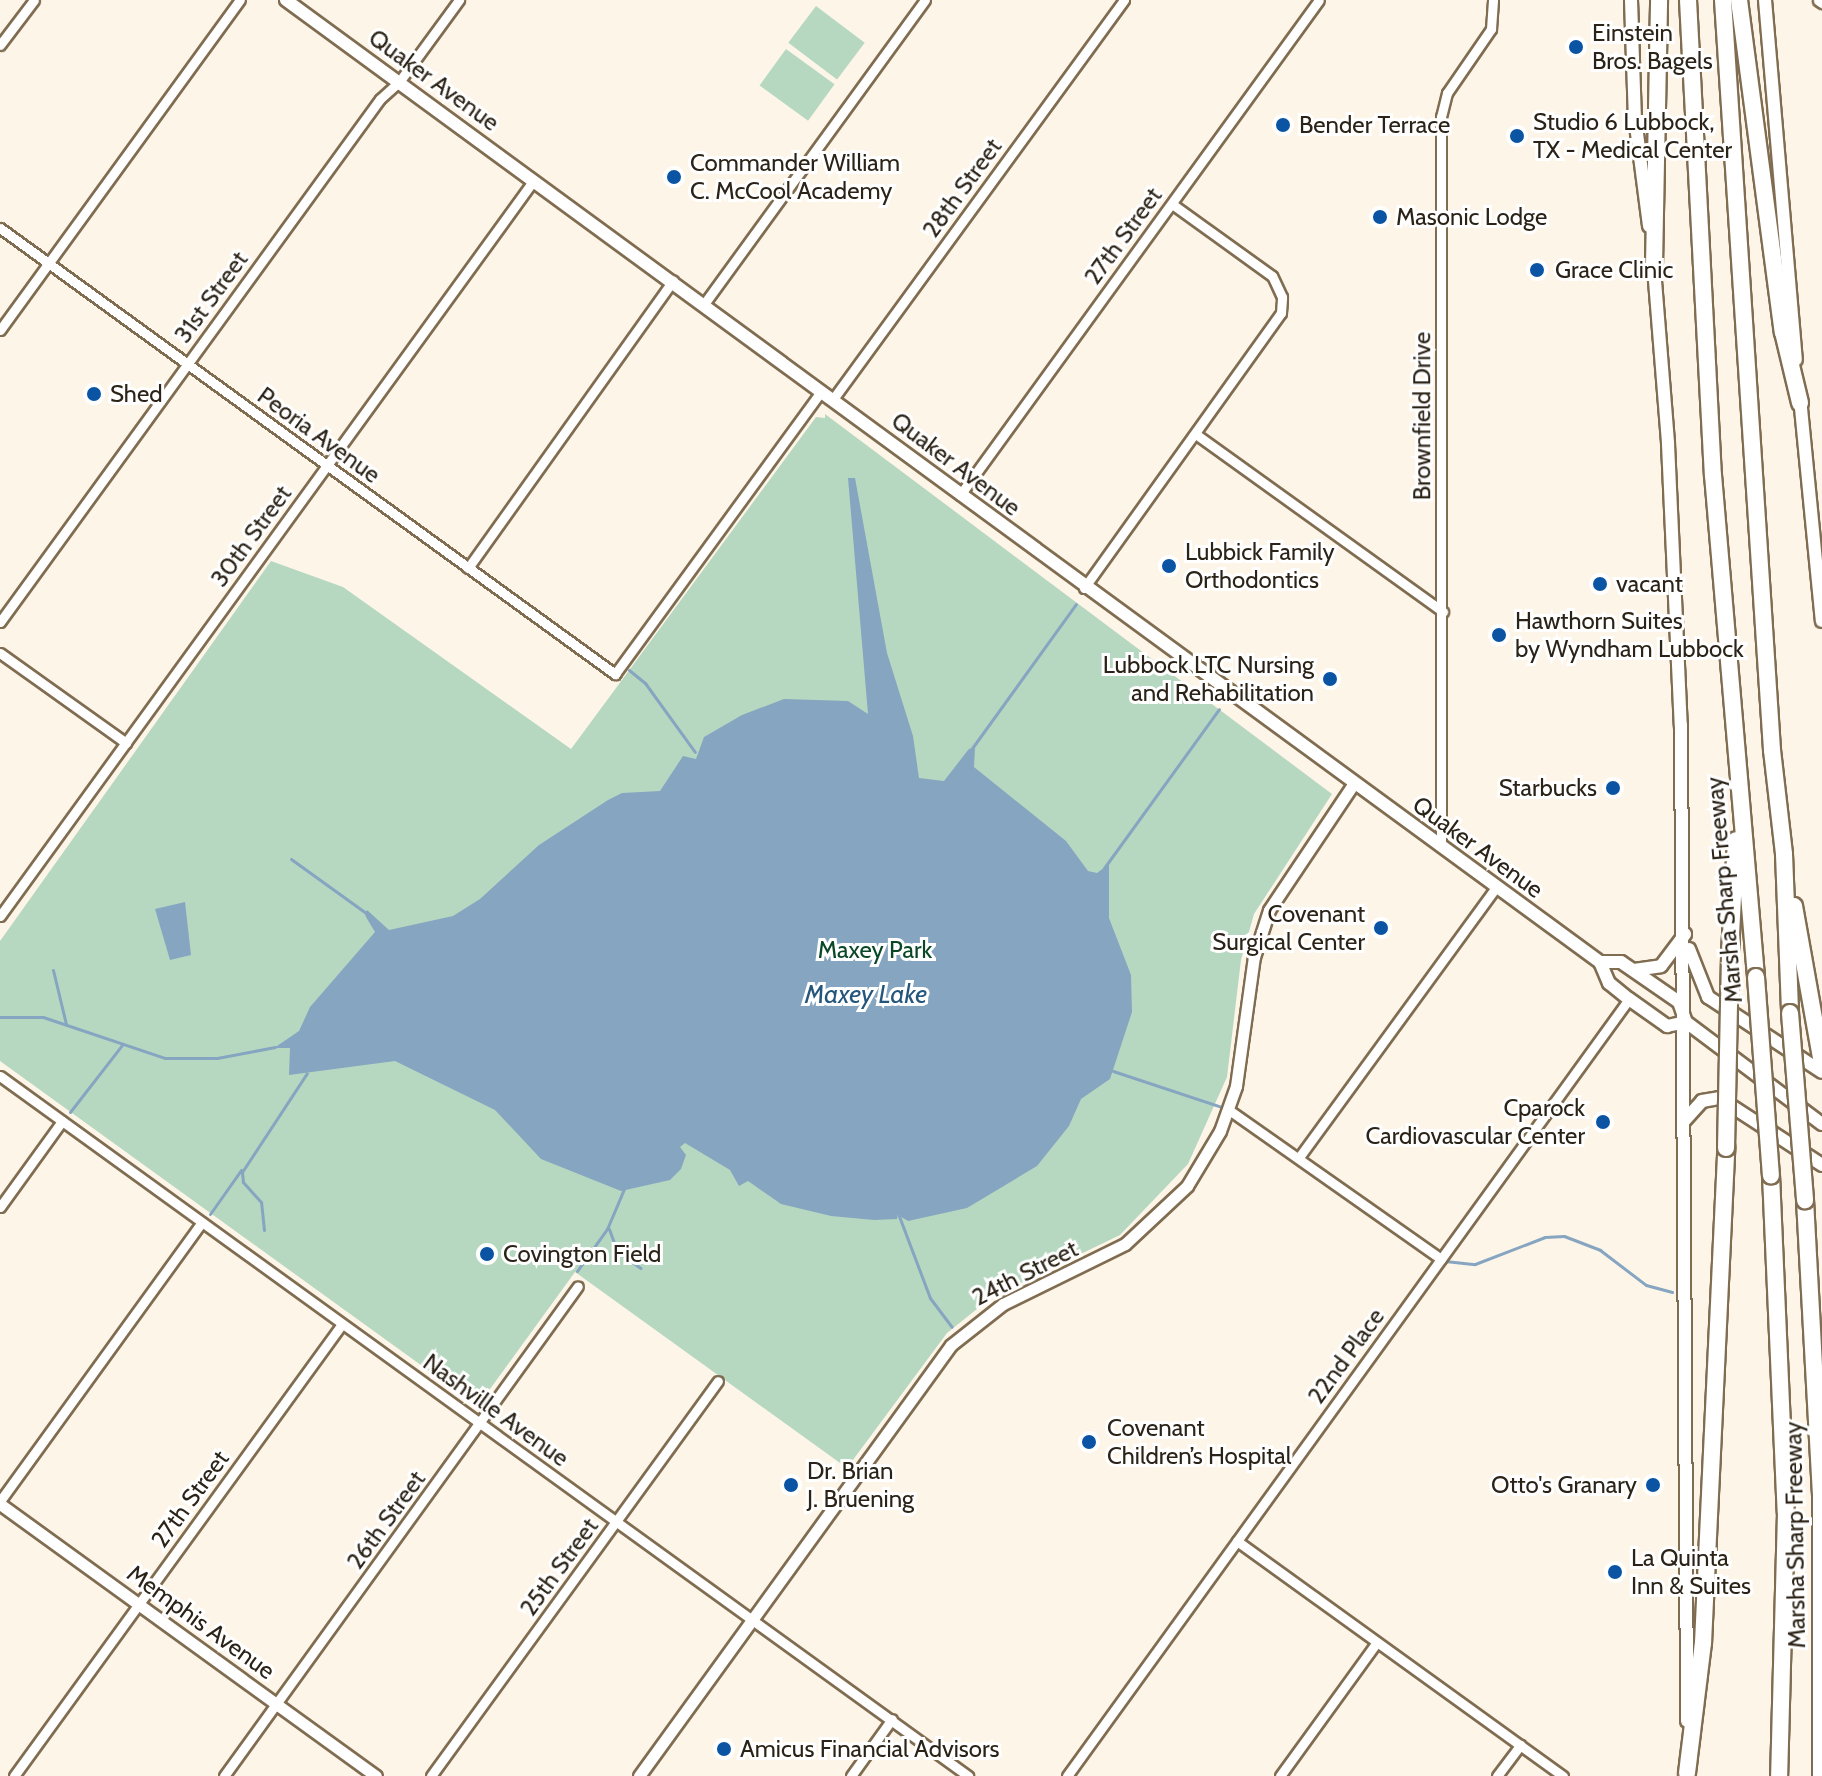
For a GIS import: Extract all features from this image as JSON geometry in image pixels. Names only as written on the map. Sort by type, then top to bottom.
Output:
[{"type":"highway","points":[[1654,265],[1659,0]]},
{"type":"highway","name":"Marsha Sharp Freeway","points":[[1688,0],[1713,475],[1771,1175],[1786,1513],[1779,1776]]},
{"type":"highway","name":"Marsha Sharp Freeway","points":[[1723,0],[1771,734],[1784,854],[1790,1013],[1805,1200],[1821,1494],[1822,1772]]},
{"type":"highway","points":[[1739,0],[1783,332],[1800,403]]},
{"type":"highway","points":[[1687,1774],[1703,1643],[1726,1148],[1730,954],[1739,774]]},
{"type":"highway","points":[[1784,854],[1818,1027],[1822,1063]]},
{"type":"main road","name":"Quaker Avenue","points":[[286,0],[673,281],[1084,588],[1600,962],[1609,983],[1629,999],[1667,1026],[1686,1022]]},
{"type":"main road","name":"Marsha Sharp Freeway","points":[[1631,0],[1635,118],[1654,265],[1676,617],[1686,1022],[1681,1349],[1687,1774]]},
{"type":"main road","points":[[1765,0],[1822,621]]},
{"type":"main road","points":[[1634,970],[1661,966],[1685,934]]},
{"type":"main road","points":[[1685,934],[1708,997],[1822,1072]]},
{"type":"main road","name":"Quaker Avenue","points":[[1600,962],[1621,962],[1679,1002],[1686,1022],[1822,1124]]},
{"type":"main road","points":[[1685,1120],[1702,1101],[1719,1098],[1822,1165]]},
{"type":"street","points":[[0,45],[34,0]]},
{"type":"street","points":[[0,330],[240,0]]},
{"type":"street","name":"31st Street","points":[[0,622],[380,99],[399,82],[459,0]]},
{"type":"street","points":[[704,304],[925,0]]},
{"type":"street","name":"28th Street","points":[[833,399],[1124,0]]},
{"type":"street","name":"27th Street","points":[[960,495],[1319,0]]},
{"type":"street","name":"Brownfield Drive","points":[[1441,847],[1441,117],[1447,93],[1491,29],[1493,0]]},
{"type":"street","name":"30th Street","points":[[0,916],[534,180]]},
{"type":"street","points":[[1084,588],[1277,323],[1282,305],[1274,279],[1172,204]]},
{"type":"street","name":"Peoria Avenue","points":[[0,228],[615,674],[821,391]]},
{"type":"street","points":[[468,568],[673,281]]},
{"type":"street","points":[[1197,435],[1443,612]]},
{"type":"street","points":[[0,653],[126,743]]},
{"type":"street","name":"24th Street","points":[[639,1776],[951,1345],[1003,1304],[1095,1263],[1147,1227],[1187,1186],[1229,1110],[1242,1053],[1254,957],[1269,910],[1354,783]]},
{"type":"street","points":[[1300,1156],[1496,887]]},
{"type":"street","name":"22nd Place","points":[[1067,1776],[1629,999]]},
{"type":"street","name":"Nashville Avenue","points":[[0,1076],[968,1776]]},
{"type":"street","points":[[1229,1110],[1300,1156],[1441,1259]]},
{"type":"street","points":[[0,1207],[62,1121]]},
{"type":"street","points":[[0,1502],[202,1222]]},
{"type":"street","name":"26th Street","points":[[224,1776],[578,1286]]},
{"type":"street","name":"27th Street","points":[[14,1776],[342,1324]]},
{"type":"street","name":"25th Street","points":[[431,1776],[718,1381]]},
{"type":"street","name":"Memphis Avenue","points":[[0,1502],[376,1776]]},
{"type":"street","points":[[1237,1541],[1563,1776]]},
{"type":"street","points":[[1280,1776],[1377,1642]]},
{"type":"street","points":[[851,1776],[892,1719]]},
{"type":"street","points":[[1497,1776],[1520,1745]]},
{"type":"green space","points":[[816,6],[865,43],[837,79],[788,43]]},
{"type":"green space","points":[[786,49],[835,84],[808,121],[760,85]]},
{"type":"green space","name":"Maxey Park","points":[[825,414],[1332,794],[1254,914],[1241,960],[1227,1077],[1188,1164],[1120,1235],[992,1297],[947,1333],[847,1468],[575,1272],[482,1400],[472,1402],[0,1061],[0,941],[271,561],[343,587],[571,749],[816,417],[825,418]]},
{"type":"water","name":"Maxey Lake","points":[[848,478],[855,478],[887,653],[913,736],[919,778],[944,781],[975,741],[969,749],[975,748],[974,767],[1066,841],[1088,871],[1097,873],[1109,864],[1109,918],[1131,975],[1132,1012],[1110,1079],[1081,1099],[1069,1126],[1037,1166],[967,1208],[908,1221],[898,1215],[897,1219],[874,1220],[831,1216],[781,1204],[748,1181],[739,1186],[730,1170],[685,1143],[680,1147],[686,1155],[681,1169],[670,1180],[621,1191],[541,1159],[495,1110],[395,1061],[289,1075],[290,1048],[274,1048],[299,1031],[310,1007],[375,932],[366,917],[367,910],[389,930],[453,916],[480,899],[539,845],[608,800],[622,793],[660,791],[683,756],[696,759],[704,737],[742,715],[784,699],[848,701],[868,714]]},
{"type":"water","points":[[185,902],[191,955],[170,960],[155,909]]},
{"type":"waterway","points":[[970,751],[1076,604]]},
{"type":"waterway","points":[[629,670],[645,683],[695,752]]},
{"type":"waterway","points":[[1104,868],[1219,709]]},
{"type":"waterway","points":[[291,859],[366,913]]},
{"type":"waterway","points":[[53,970],[66,1024]]},
{"type":"waterway","points":[[0,1017],[43,1017],[165,1058],[217,1058],[275,1047]]},
{"type":"waterway","points":[[70,1112],[122,1045]]},
{"type":"waterway","points":[[1113,1071],[1225,1108]]},
{"type":"waterway","points":[[264,1230],[261,1202],[243,1182],[242,1172],[307,1073]]},
{"type":"waterway","points":[[210,1214],[241,1170]]},
{"type":"waterway","points":[[577,1271],[607,1229],[624,1189]]},
{"type":"waterway","points":[[899,1216],[930,1298],[952,1327]]},
{"type":"waterway","points":[[609,1229],[617,1251],[640,1268]]},
{"type":"waterway","points":[[1445,1261],[1475,1264],[1545,1237],[1564,1236],[1600,1250],[1646,1285],[1672,1292]]},
{"type":"place","name":"Einstein Bros. Bagels","points":[[1576,47]]},
{"type":"place","name":"Bender Terrace","points":[[1283,125]]},
{"type":"place","name":"Studio 6 Lubbock, TX - Medical Center","points":[[1517,136]]},
{"type":"place","name":"Commander William C. McCool Academy","points":[[674,177]]},
{"type":"place","name":"Masonic Lodge","points":[[1380,217]]},
{"type":"place","name":"Grace Clinic","points":[[1537,270]]},
{"type":"place","name":"Shed","points":[[94,394]]},
{"type":"place","name":"Lubbick Family Orthodontics","points":[[1169,566]]},
{"type":"place","name":"vacant","points":[[1600,584]]},
{"type":"place","name":"Hawthorn Suites by Wyndham Lubbock","points":[[1499,635]]},
{"type":"place","name":"Lubbock LTC Nursing and Rehabilitation","points":[[1330,679]]},
{"type":"place","name":"Starbucks","points":[[1613,788]]},
{"type":"place","name":"Covenant Surgical Center","points":[[1381,928]]},
{"type":"place","name":"Cparock Cardiovascular Center","points":[[1603,1122]]},
{"type":"place","name":"Covington Field","points":[[487,1254]]},
{"type":"place","name":"Covenant Children’s Hospital","points":[[1089,1442]]},
{"type":"place","name":"Dr. Brian J. Bruening","points":[[791,1485]]},
{"type":"place","name":"Otto's Granary","points":[[1653,1485]]},
{"type":"place","name":"La Quinta Inn & Suites","points":[[1615,1572]]},
{"type":"place","name":"Amicus Financial Advisors","points":[[724,1749]]}]
